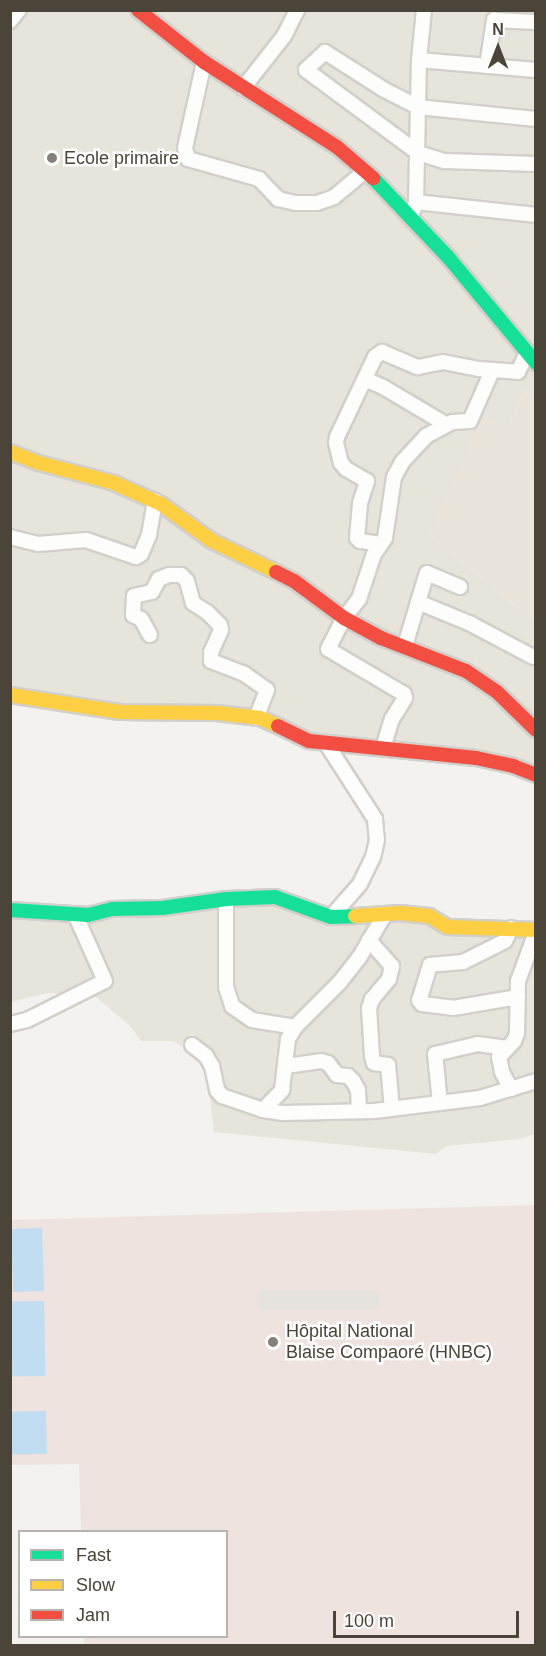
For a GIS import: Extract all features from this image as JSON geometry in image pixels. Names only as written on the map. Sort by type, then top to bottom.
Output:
[{"type":"street","points":[[10,21],[19,10]]},
{"type":"street","points":[[138,10],[204,62],[337,147],[365,171],[411,216],[482,295],[531,358],[518,372],[492,371],[443,362],[418,367],[382,352],[375,357],[336,443],[341,463],[346,469],[367,481],[361,497],[357,538],[360,541],[380,544]]},
{"type":"street","points":[[243,88],[284,36],[297,10]]},
{"type":"street","points":[[411,216],[416,202],[419,60],[424,10]]},
{"type":"street","points":[[488,66],[494,20],[536,22]]},
{"type":"street","points":[[536,118],[418,107],[383,89],[325,52],[306,70],[418,153],[445,161],[536,164]]},
{"type":"street","points":[[419,60],[536,70]]},
{"type":"street","points":[[204,62],[185,148],[188,159],[259,179],[278,200],[285,202],[317,203],[333,197],[365,171]]},
{"type":"street","points":[[416,202],[536,215]]},
{"type":"street","points":[[384,748],[392,719],[405,698],[404,694],[329,651],[344,618],[359,599],[374,554],[385,538],[394,477],[403,461],[426,436],[447,424],[471,419],[492,371]]},
{"type":"street","points":[[365,380],[383,387],[447,424]]},
{"type":"street","points":[[10,452],[39,463],[114,483],[155,501],[212,541],[294,581],[344,618],[466,671],[497,692],[533,723]]},
{"type":"street","points":[[10,537],[38,544],[86,540],[136,557],[141,554],[148,535],[155,501]]},
{"type":"street","points":[[405,646],[427,573],[460,587]]},
{"type":"street","points":[[150,635],[141,619],[133,615],[134,596],[152,592],[159,579],[169,575],[181,575],[187,581],[193,603],[207,612],[220,625],[212,661],[243,673],[267,690],[256,717]]},
{"type":"street","points":[[418,602],[471,624],[533,657]]},
{"type":"street","points":[[10,695],[120,712],[217,713],[256,717],[309,741],[476,758],[513,766],[536,775]]},
{"type":"street","points":[[326,743],[375,819],[377,840],[373,857],[360,884],[331,917]]},
{"type":"street","points":[[10,910],[88,915],[112,909],[162,908],[226,899],[275,897],[331,917],[385,914],[429,916],[447,927],[511,928],[536,931],[518,981],[517,1033],[514,1041],[501,1052],[499,1062],[511,1089]]},
{"type":"street","points":[[226,899],[226,987],[232,1006],[252,1020],[295,1026]]},
{"type":"street","points":[[10,1024],[27,1020],[105,981],[75,914]]},
{"type":"street","points":[[264,1110],[282,1090],[288,1039],[295,1026],[340,982],[385,914]]},
{"type":"street","points":[[511,928],[505,941],[463,962],[430,965],[419,1000],[422,1004],[453,1008],[518,997]]},
{"type":"street","points":[[369,940],[392,966],[389,979],[372,999],[369,1008],[372,1056],[374,1063],[388,1065],[392,1109]]},
{"type":"street","points":[[440,1103],[435,1054],[478,1044],[507,1048]]},
{"type":"street","points":[[192,1046],[206,1056],[212,1066],[217,1090],[222,1096],[264,1110],[283,1113],[359,1112],[480,1098],[536,1081]]},
{"type":"street","points":[[286,1066],[321,1061],[328,1063],[336,1074],[348,1076],[353,1082],[358,1090],[359,1112]]},
{"type":"shaded area","points":[[10,11],[535,11],[535,399],[524,390],[509,426],[429,535],[535,622],[535,776],[332,746],[259,717],[171,716],[11,687]]},
{"type":"shaded area","points":[[524,390],[535,399],[535,622],[429,535],[481,419],[509,426]]},
{"type":"shaded area","points":[[289,900],[331,917],[402,918],[535,937],[535,1134],[520,1139],[446,1146],[436,1154],[214,1132],[207,1071],[201,1058],[173,1041],[141,1041],[130,1026],[96,997],[86,994],[47,993],[11,1002],[11,913]]},
{"type":"shaded area","name":"Hôpital National Blaise Compaoré (HNBC)","points":[[535,1205],[535,1645],[84,1645],[84,1638],[228,1638],[228,1530],[81,1530],[79,1464],[11,1465],[10,1220]]},
{"type":"shaded area","points":[[257,1290],[379,1290],[379,1310],[257,1310]]},
{"type":"water","points":[[42,1228],[44,1291],[13,1292],[11,1229]]},
{"type":"water","points":[[44,1301],[45,1376],[12,1377],[11,1302]]},
{"type":"water","points":[[46,1411],[47,1454],[12,1455],[11,1412]]},
{"type":"traffic: fast","points":[[373,178],[448,257],[536,363]]},
{"type":"traffic: fast","points":[[10,910],[88,915],[112,909],[162,908],[226,899],[275,897],[331,917],[355,916]]},
{"type":"traffic: slow","points":[[10,452],[39,463],[114,483],[161,504],[212,541],[276,572]]},
{"type":"traffic: slow","points":[[10,695],[120,712],[217,713],[260,718],[278,726]]},
{"type":"traffic: slow","points":[[355,916],[400,913],[429,916],[447,927],[536,930]]},
{"type":"traffic: jam","points":[[138,10],[204,62],[337,147],[373,178]]},
{"type":"traffic: jam","points":[[276,572],[294,581],[344,618],[381,638],[466,671],[497,692],[536,730]]},
{"type":"traffic: jam","points":[[278,726],[309,741],[476,758],[513,766],[536,775]]},
{"type":"place","name":"Ecole primaire","points":[[52,158]]},
{"type":"place","name":"Hôpital National Blaise Compaoré (HNBC)","points":[[273,1342]]}]
